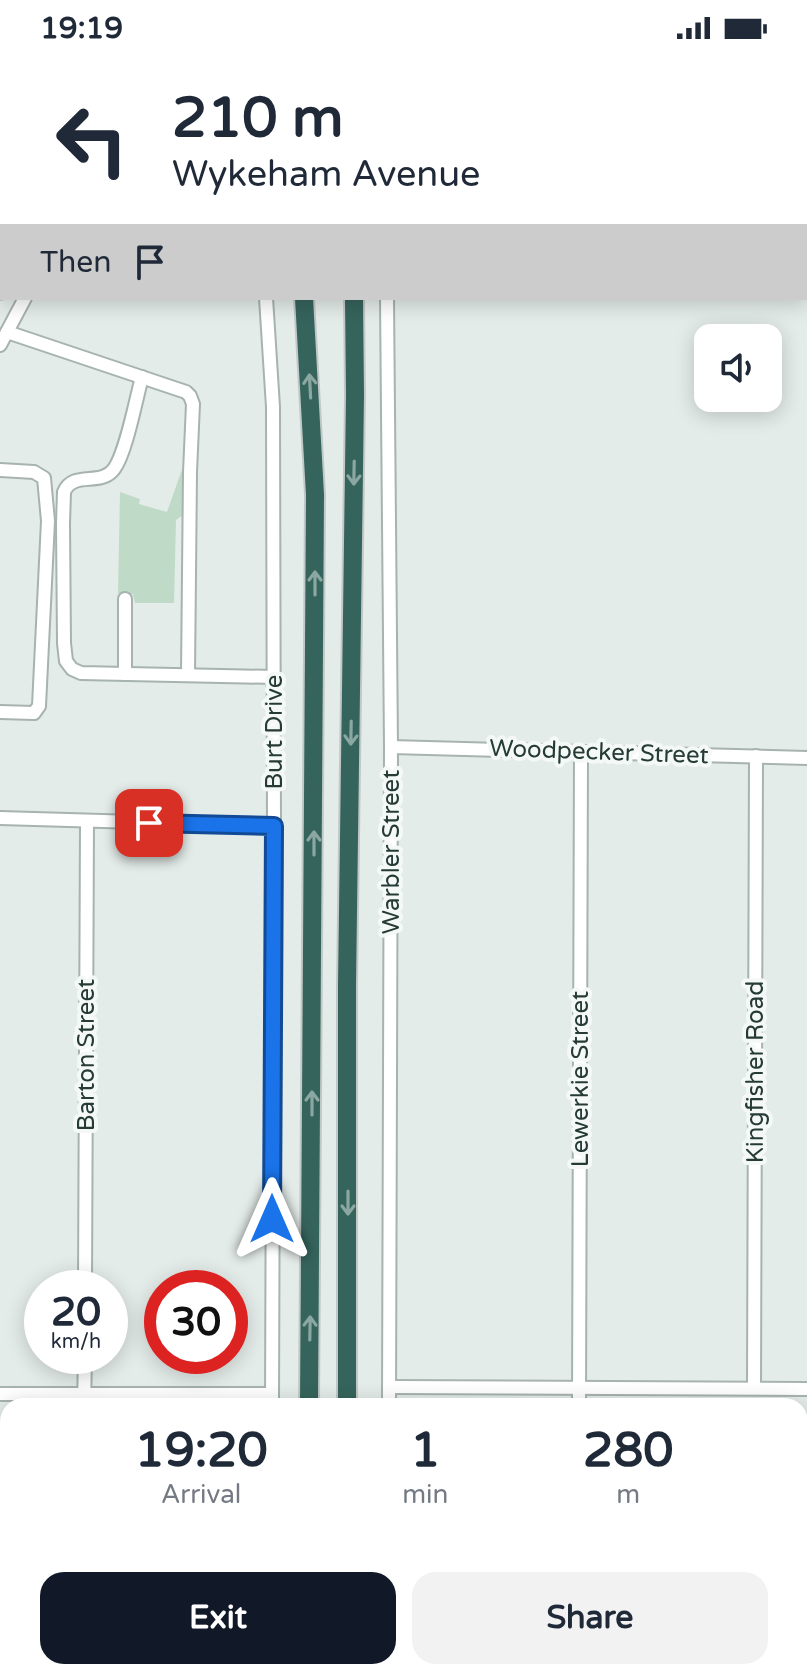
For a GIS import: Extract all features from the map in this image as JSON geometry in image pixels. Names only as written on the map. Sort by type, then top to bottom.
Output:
[{"type":"highway","points":[[304,300],[315,495],[309,1398]]},
{"type":"highway","points":[[344,300],[355,395]]},
{"type":"highway","points":[[350,1398],[347,985],[354,300]]},
{"type":"street","points":[[0,345],[24,300]]},
{"type":"street","name":"Burt Drive","points":[[266,300],[273,407],[272,1398]]},
{"type":"street","name":"Warbler Street","points":[[387,300],[391,747],[389,1398]]},
{"type":"street","points":[[7,332],[186,392],[190,396],[193,404],[188,675]]},
{"type":"street","points":[[142,377],[115,468],[110,474],[76,480],[64,492],[66,661],[72,669],[81,673],[274,677]]},
{"type":"street","points":[[0,470],[31,472],[42,476],[46,481],[48,521],[39,706],[34,713],[0,712]]},
{"type":"street","points":[[125,599],[125,674]]},
{"type":"street","name":"Woodpecker Street","points":[[391,747],[807,758]]},
{"type":"street","name":"Lewerkie Street","points":[[579,1398],[581,752]]},
{"type":"street","name":"Kingfisher Road","points":[[754,1388],[756,756]]},
{"type":"street","points":[[0,818],[274,826]]},
{"type":"street","name":"Barton Street","points":[[85,1270],[87,821]]},
{"type":"street","points":[[84,1398],[85,1374]]},
{"type":"street","points":[[389,1387],[807,1389]]},
{"type":"street","points":[[0,1394],[56,1398]]},
{"type":"green space","points":[[185,461],[183,515],[176,520],[174,603],[135,603],[133,594],[118,593],[120,492],[140,499],[139,504],[167,512]]},
{"type":"route","points":[[149,823],[274,826],[272,1219]]}]
